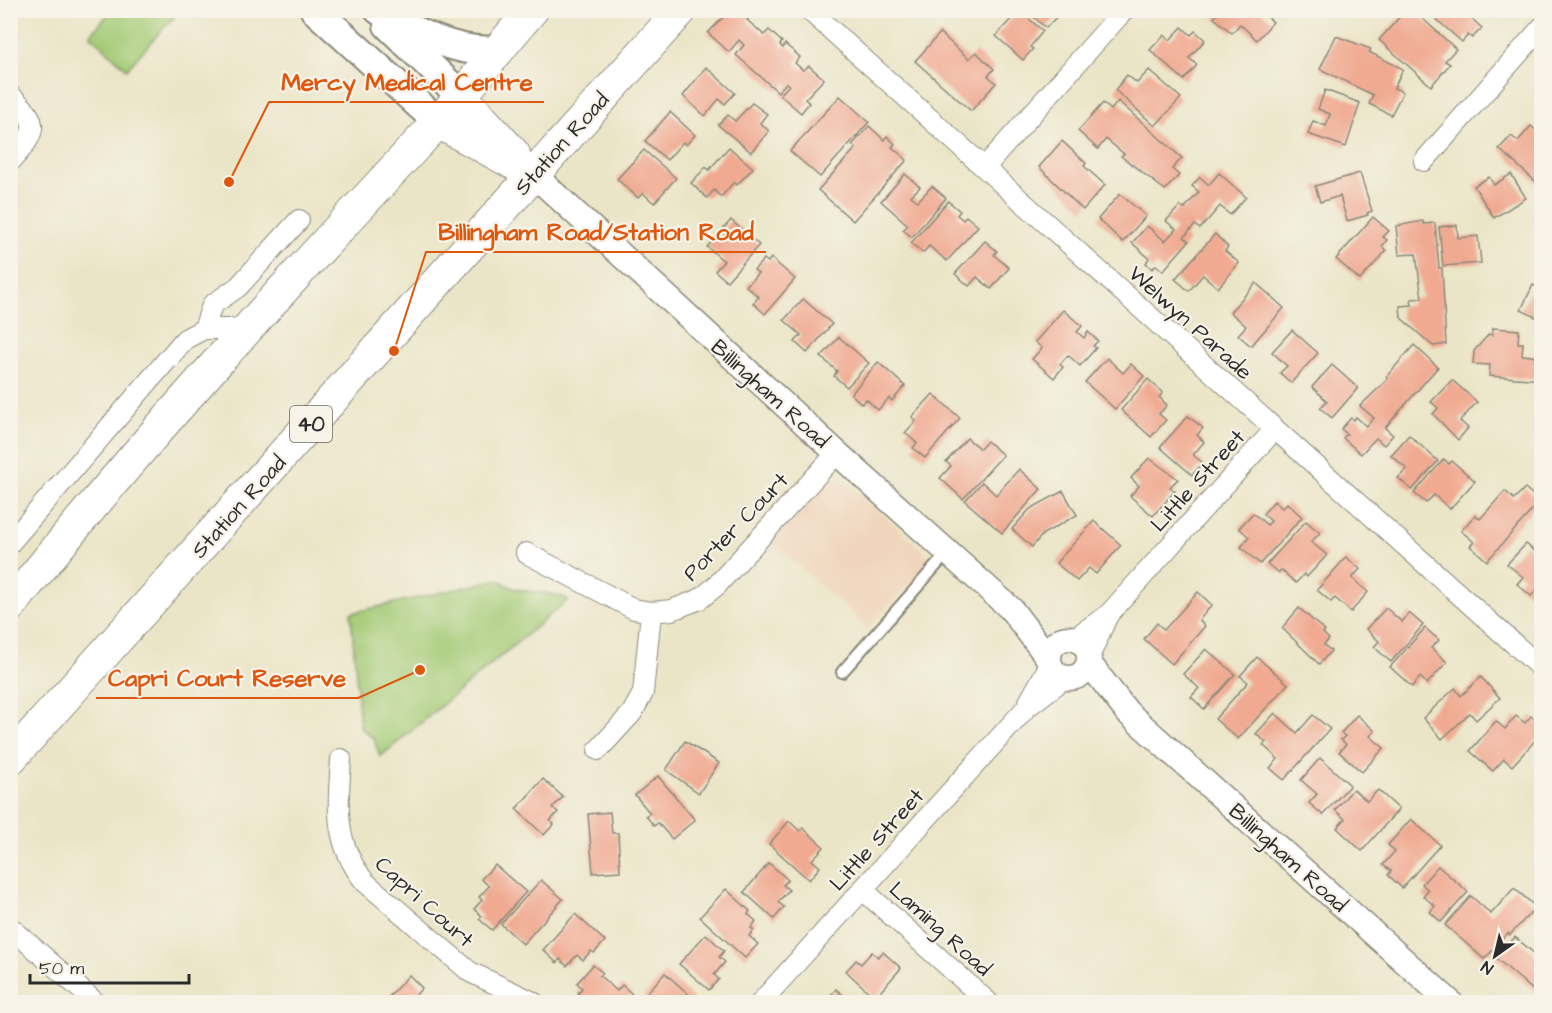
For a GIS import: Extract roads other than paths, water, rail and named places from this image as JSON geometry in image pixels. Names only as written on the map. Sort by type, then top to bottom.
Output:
[{"type":"main road","points":[[315,10],[438,122],[533,174]]},
{"type":"main road","points":[[374,10],[460,95],[533,174]]},
{"type":"main road","points":[[379,10],[401,24],[459,48],[479,52],[497,50]]},
{"type":"main road","name":"Station Road","points":[[10,759],[681,10]]},
{"type":"main road","points":[[10,606],[137,453],[406,154],[438,122],[497,50],[522,15]]},
{"type":"street","name":"Welwyn Parade","points":[[809,10],[1542,669]]},
{"type":"street","points":[[985,167],[1124,10]]},
{"type":"street","points":[[1424,161],[1542,27]]},
{"type":"street","points":[[10,95],[30,116],[34,128],[28,142],[10,162]]},
{"type":"street","name":"Billingham Road","points":[[533,174],[837,453],[1450,1002]]},
{"type":"street","points":[[204,329],[212,306],[238,287],[299,220]]},
{"type":"street","points":[[10,543],[172,351],[185,339],[204,329],[248,329]]},
{"type":"street","name":"Little Street","points":[[761,1002],[1274,430]]},
{"type":"street","name":"Porter Court","points":[[526,553],[634,609],[651,612],[688,606],[708,593],[837,453]]},
{"type":"street","points":[[598,750],[632,713],[643,693],[651,612]]},
{"type":"street","name":"Capri Court","points":[[341,759],[339,824],[343,845],[352,866],[365,882],[470,972],[533,1002]]},
{"type":"street","name":"Laming Road","points":[[862,890],[988,1002]]},
{"type":"street","points":[[10,927],[95,1002]]},
{"type":"lane","points":[[842,672],[949,551]]},
{"type":"place","name":"Mercy Medical Centre","points":[[229,182]]},
{"type":"place","name":"Billingham Road/Station Road","points":[[394,351]]},
{"type":"place","name":"Capri Court Reserve","points":[[420,670]]}]
